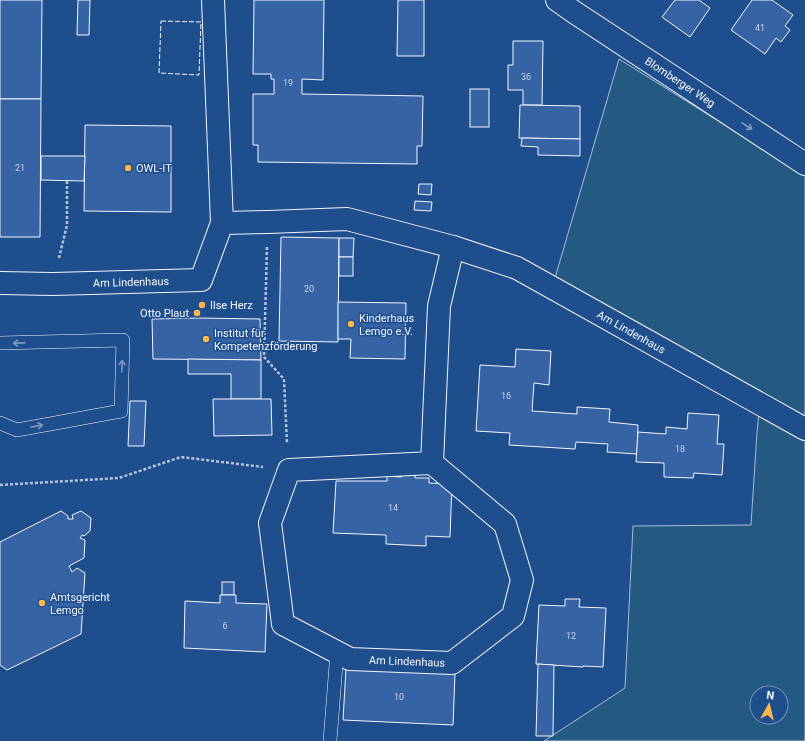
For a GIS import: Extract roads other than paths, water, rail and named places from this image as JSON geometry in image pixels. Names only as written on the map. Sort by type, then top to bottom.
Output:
[{"type":"street","name":"Am Lindenhaus","points":[[0,283],[53,284],[201,280],[222,223],[214,0]]},
{"type":"street","name":"Blomberger Weg","points":[[556,0],[805,164]]},
{"type":"street","name":"Am Lindenhaus","points":[[222,223],[347,218],[453,247],[517,268],[805,429]]},
{"type":"street","points":[[432,463],[439,306],[453,247]]},
{"type":"street","name":"Am Lindenhaus","points":[[432,463],[505,524],[522,580],[513,616],[452,663],[350,659],[283,624],[270,523],[289,470],[432,463]]},
{"type":"lane","points":[[0,343],[123,340],[121,411],[17,430],[0,423]]},
{"type":"lane","points":[[330,741],[337,652]]},
{"type":"place","name":"OWL-IT","points":[[128,168]]},
{"type":"place","name":"Ilse Herz","points":[[202,305]]},
{"type":"place","name":"Otto Plaut","points":[[197,313]]},
{"type":"place","name":"Kinderhaus Lemgo e.V.","points":[[351,324]]},
{"type":"place","name":"Institut für Kompetenzförderung","points":[[206,339]]},
{"type":"place","name":"Amtsgericht Lemgo","points":[[42,603]]}]
